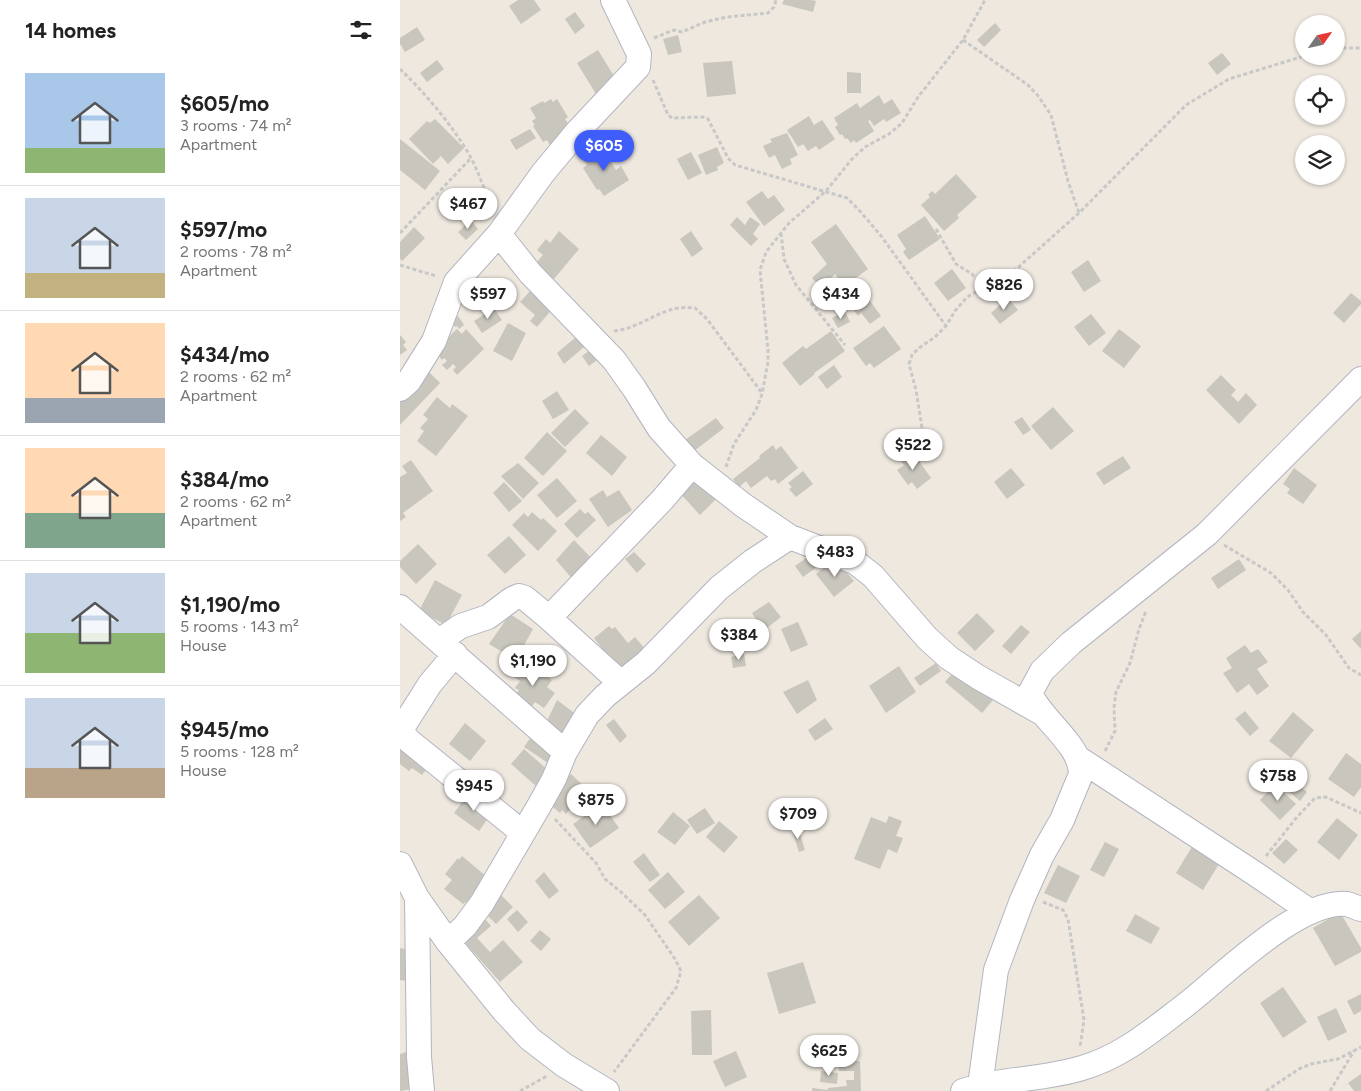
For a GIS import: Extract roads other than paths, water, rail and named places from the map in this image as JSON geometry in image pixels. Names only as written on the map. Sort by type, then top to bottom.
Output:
[{"type":"street","points":[[400,389],[409,381],[434,340],[456,282],[504,226],[543,173],[577,132],[638,67],[642,52],[613,0]]},
{"type":"street","points":[[504,226],[530,273],[614,360],[659,428],[692,465],[715,484],[790,537],[855,562],[873,576],[927,638],[949,658],[978,677],[1040,712]]},
{"type":"street","points":[[1311,912],[1086,764],[1040,712],[1030,693],[1042,671],[1071,643],[1207,534],[1361,379]]},
{"type":"street","points":[[549,618],[663,499],[692,465]]},
{"type":"street","points":[[448,942],[465,926],[482,903],[539,806],[554,779],[565,752],[587,715],[605,696],[646,663],[719,588],[753,561],[790,537]]},
{"type":"street","points":[[523,832],[408,740],[402,732],[404,725],[430,684],[447,647],[461,626],[488,617],[519,596],[525,598],[549,618],[621,683]]},
{"type":"street","points":[[400,607],[565,752]]},
{"type":"street","points":[[1086,764],[1081,768],[1081,774],[1062,820],[1042,855],[1022,900],[996,970],[971,1088],[1076,1070],[1111,1058],[1181,1009],[1278,930],[1311,912],[1331,906],[1356,902]]},
{"type":"street","points":[[400,864],[417,898],[448,942],[504,1011],[530,1038],[564,1065],[604,1090]]},
{"type":"street","points":[[417,898],[420,1013],[419,1057],[422,1091]]}]
